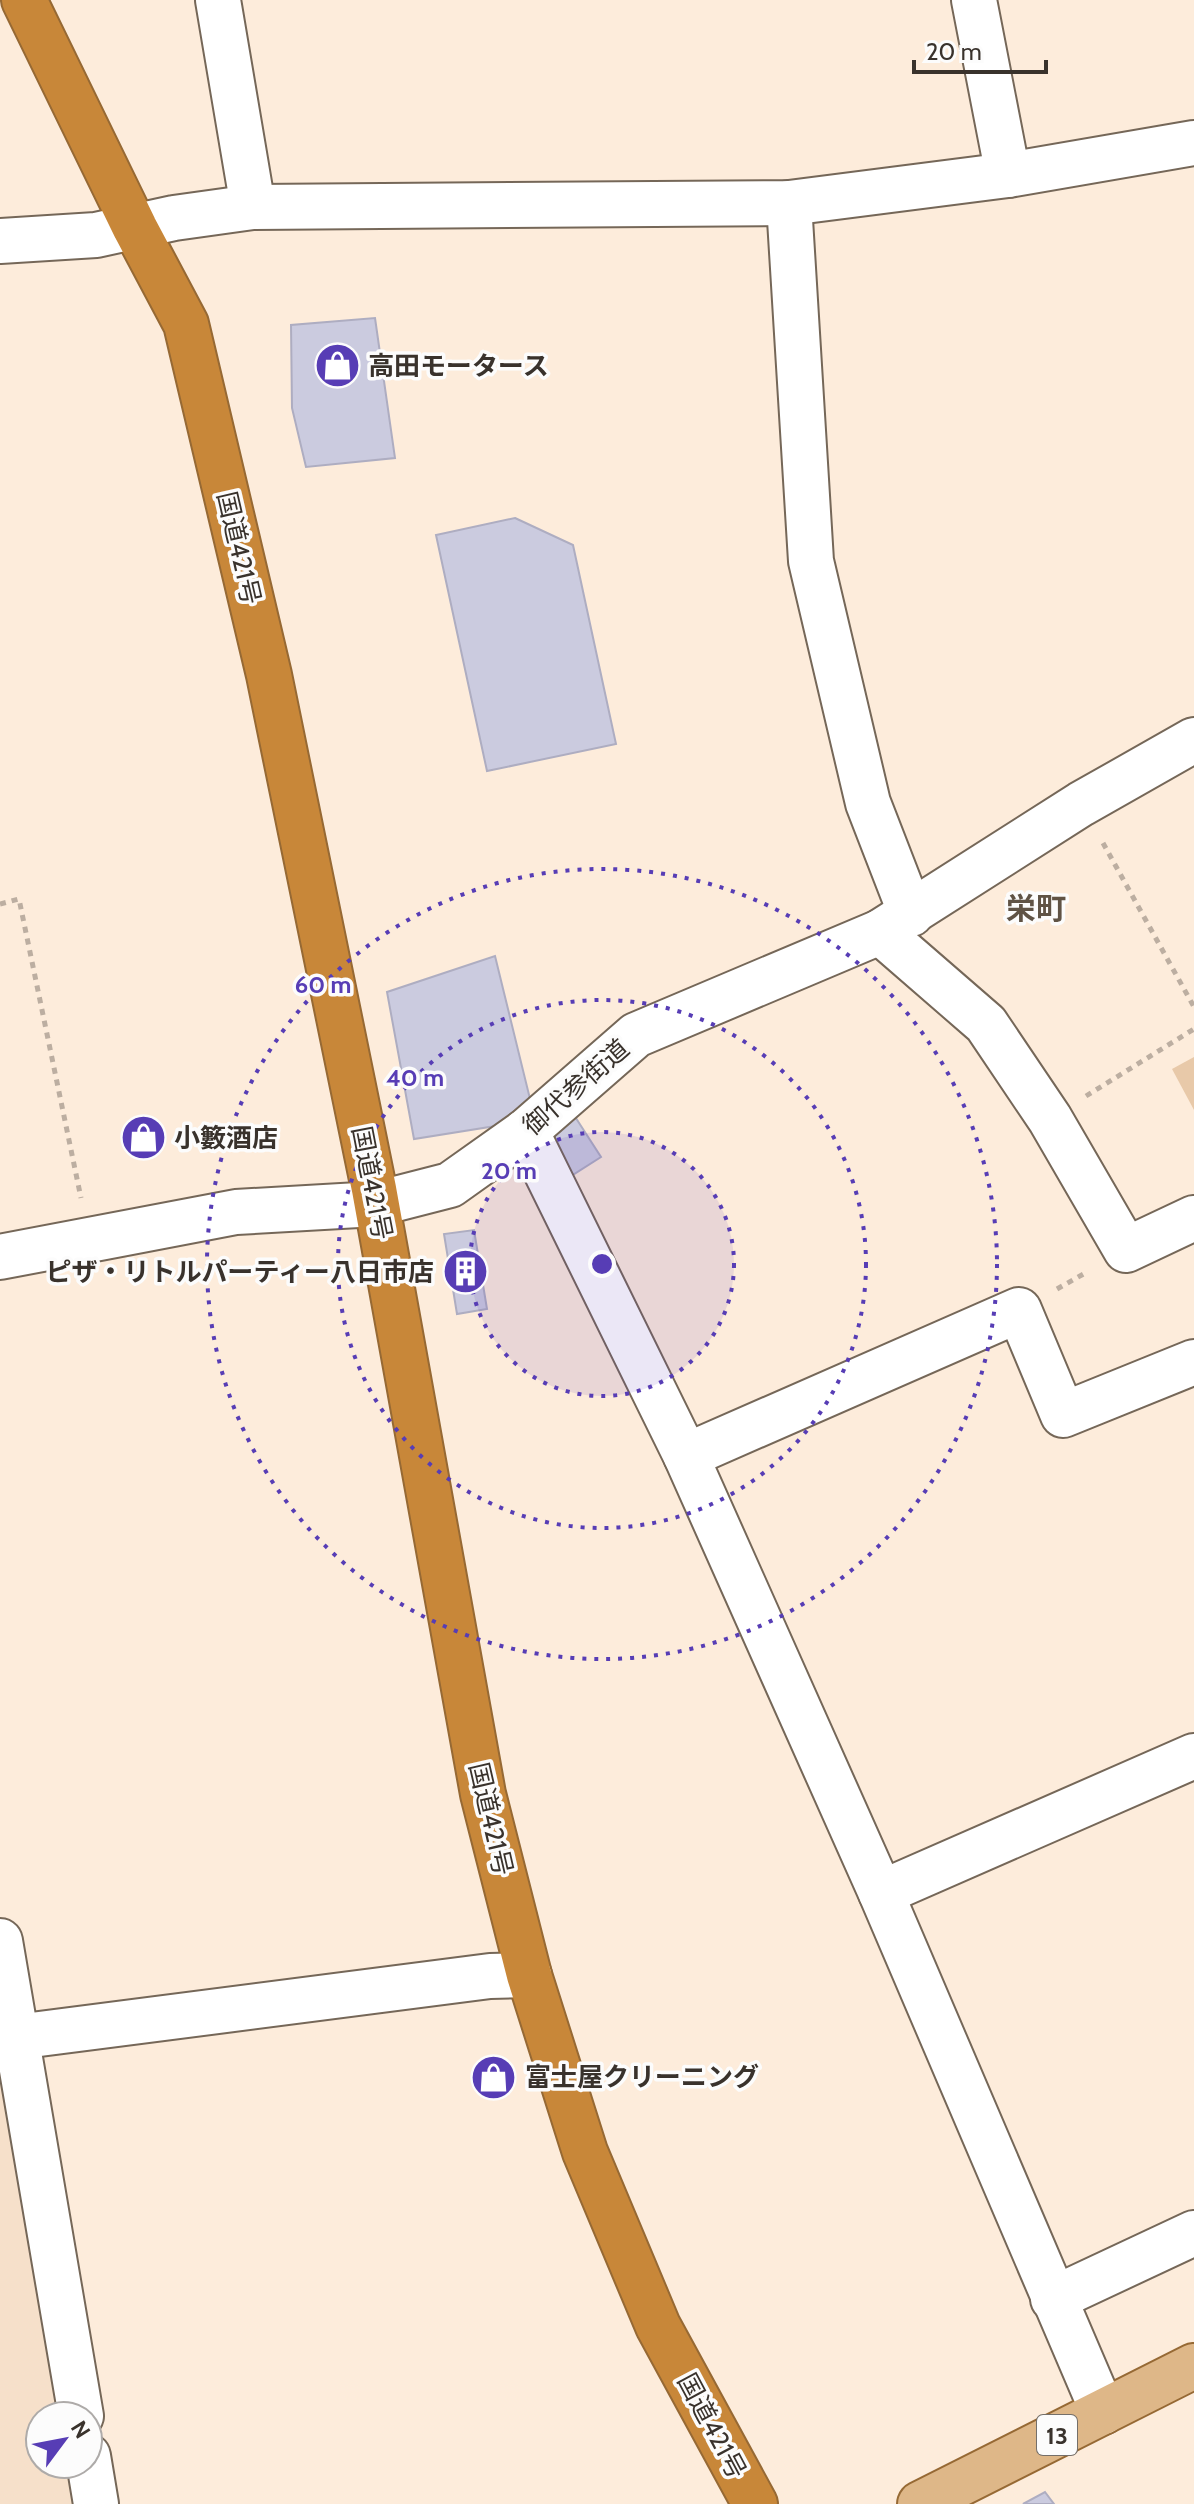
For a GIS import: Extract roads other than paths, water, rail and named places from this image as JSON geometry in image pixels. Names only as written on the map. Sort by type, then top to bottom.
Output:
[{"type":"highway","name":"国道421号","points":[[24,0],[135,228],[186,324],[269,675],[376,1204],[483,1794],[529,1975],[585,2152],[658,2326],[755,2504]]},
{"type":"main road","name":"13","points":[[920,2504],[1194,2366]]},
{"type":"street","points":[[218,0],[253,207]]},
{"type":"street","points":[[974,0],[1008,175]]},
{"type":"street","points":[[0,241],[96,235],[174,218],[253,207],[789,203],[1008,175],[1194,143]]},
{"type":"street","points":[[789,203],[811,561],[895,923],[986,1024],[1050,1119],[1126,1250],[1194,1218]]},
{"type":"street","name":"御代参街道","points":[[0,1257],[236,1212],[376,1204],[450,1185],[526,1131],[636,1035],[895,923],[1081,804],[1194,740]]},
{"type":"street","points":[[526,1131],[686,1456],[881,1893],[1103,2412]]},
{"type":"street","points":[[686,1456],[1019,1310],[1063,1415],[1194,1362]]},
{"type":"street","points":[[881,1893],[1194,1756]]},
{"type":"street","points":[[0,1941],[78,2400]]},
{"type":"street","points":[[16,2037],[490,1976],[529,1975]]},
{"type":"street","points":[[1053,2299],[1194,2233]]},
{"type":"street","points":[[92,2480],[96,2504]]},
{"type":"place","name":"高田モータース","points":[[337,366]]},
{"type":"place","name":"小籔酒店","points":[[143,1138]]},
{"type":"place","name":"ピザ・リトルパーティー八日市店","points":[[465,1272]]},
{"type":"place","name":"富士屋クリーニング","points":[[494,2077]]},
{"type":"district","name":"栄町","points":[[1036,908]]}]
